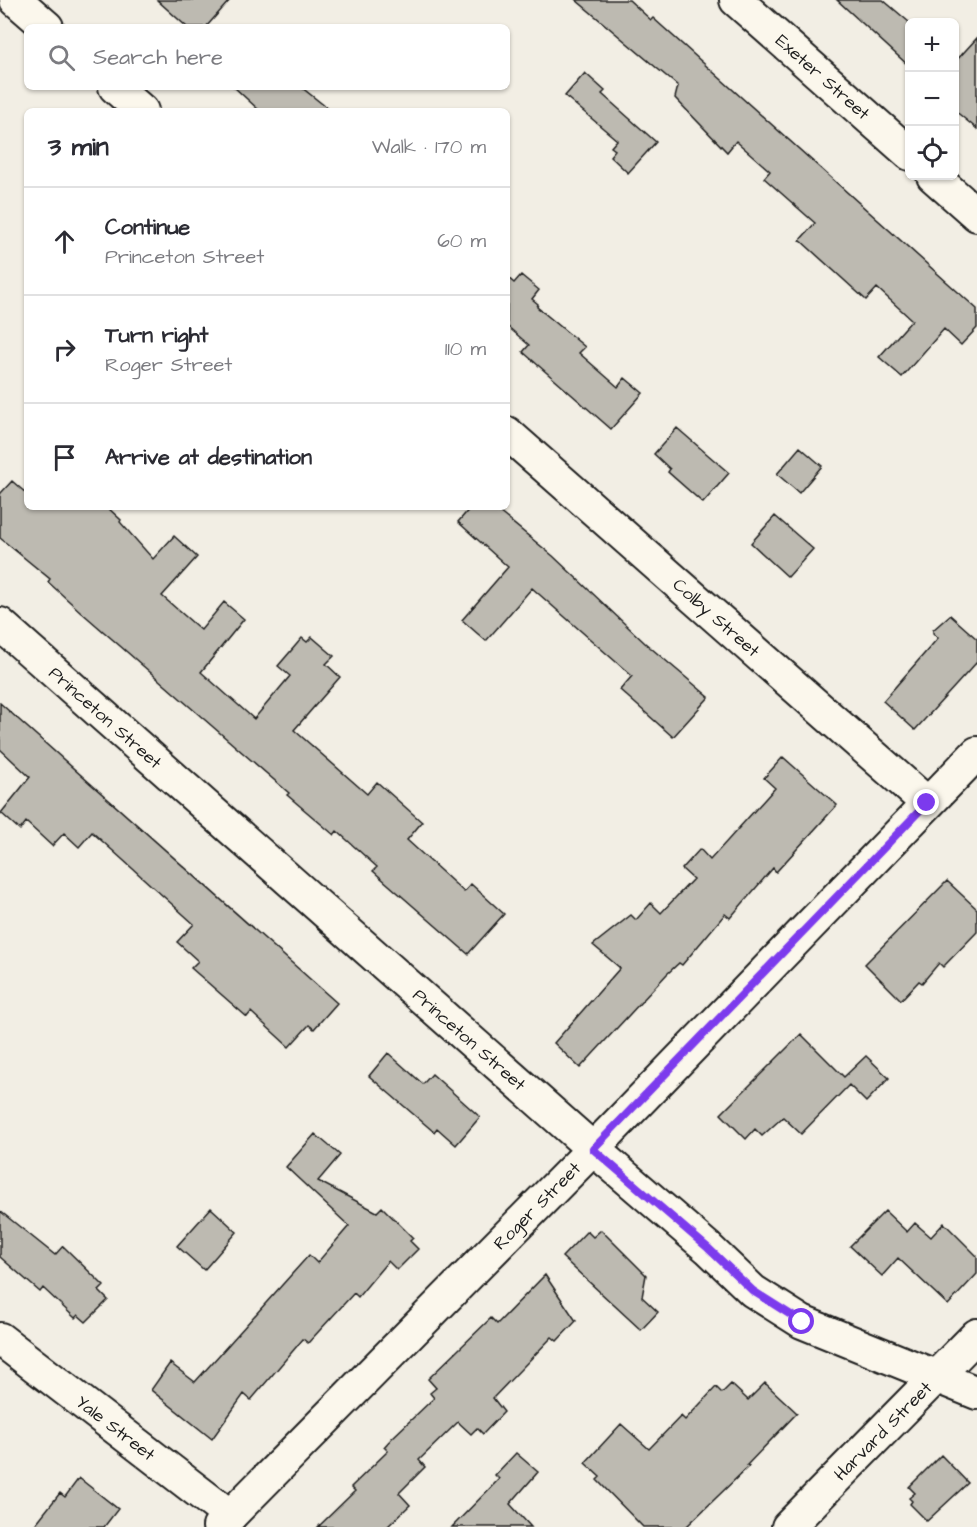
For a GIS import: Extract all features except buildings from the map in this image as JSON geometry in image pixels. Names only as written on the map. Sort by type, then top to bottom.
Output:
[{"type":"street","points":[[16,0],[44,24]]},
{"type":"street","name":"Exeter Street","points":[[736,0],[905,150]]},
{"type":"street","points":[[118,90],[139,108]]},
{"type":"street","points":[[938,180],[977,214]]},
{"type":"street","name":"Colby Street","points":[[510,436],[927,803]]},
{"type":"street","name":"Princeton Street","points":[[0,624],[708,1248],[753,1291],[802,1322],[977,1393]]},
{"type":"street","name":"Roger Street","points":[[224,1522],[593,1149],[977,753]]},
{"type":"street","name":"Harvard Street","points":[[788,1527],[977,1335]]},
{"type":"street","name":"Yale Street","points":[[0,1339],[224,1522]]},
{"type":"route","points":[[802,1322],[753,1291],[708,1248],[593,1149],[927,803]]}]
